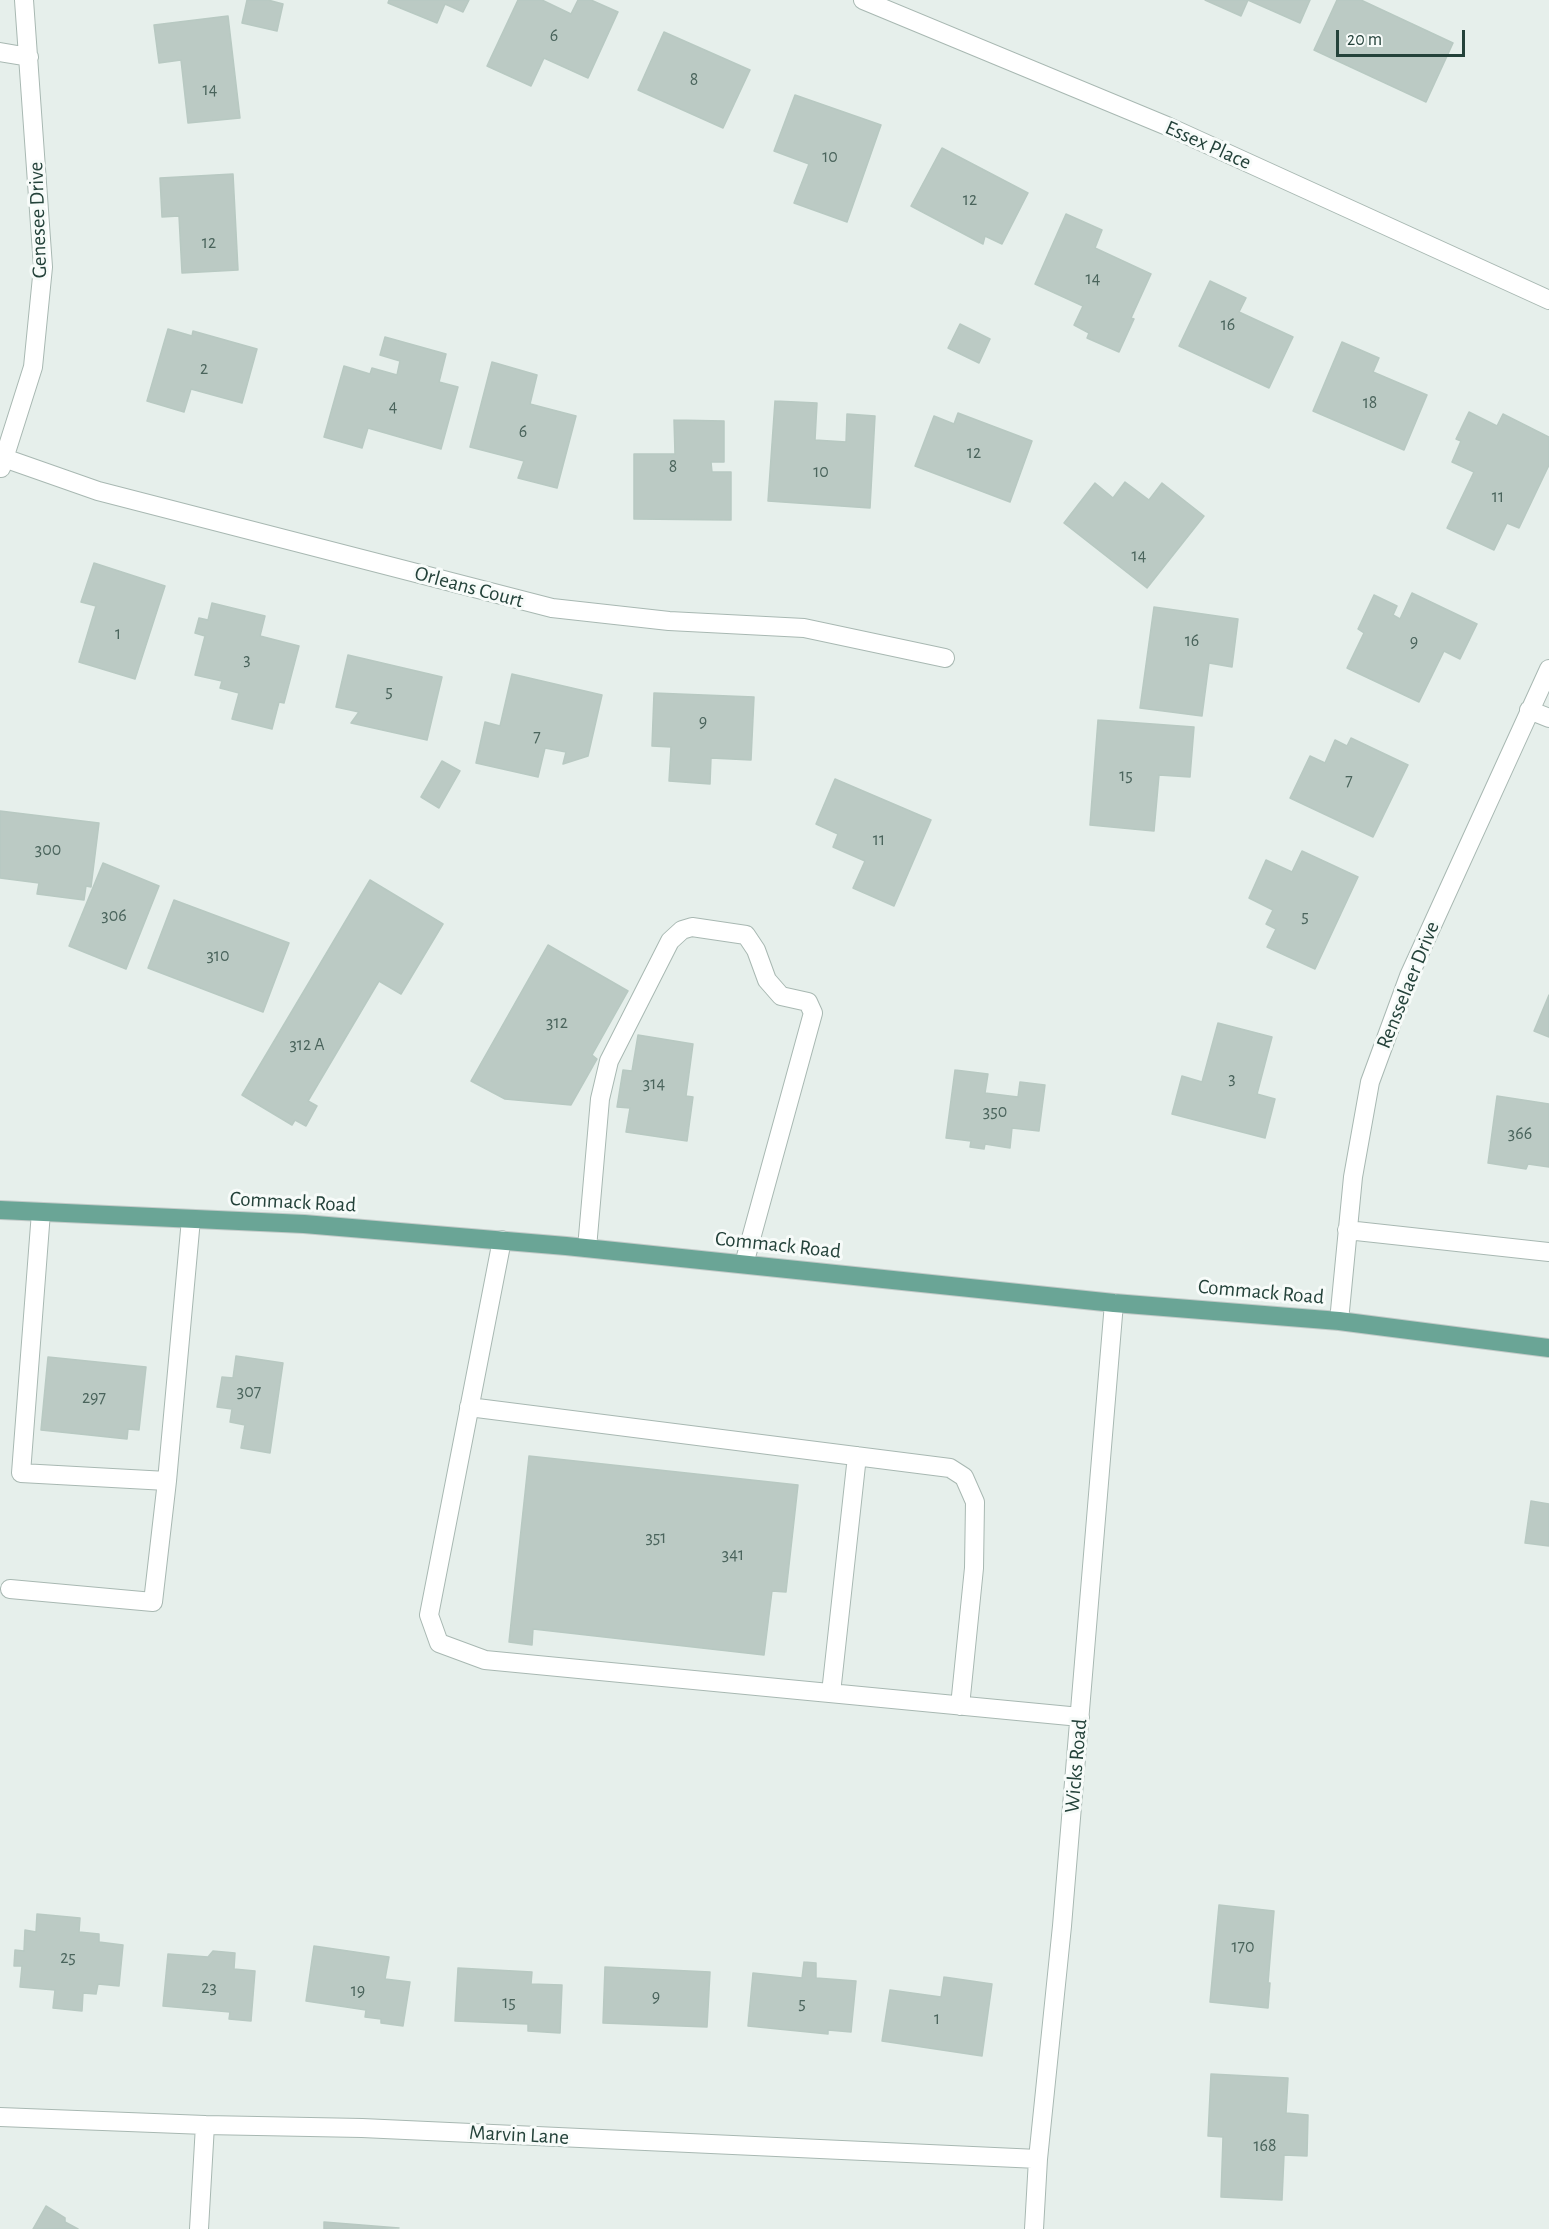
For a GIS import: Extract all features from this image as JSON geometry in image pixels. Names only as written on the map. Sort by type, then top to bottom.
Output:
[{"type":"main road","name":"Commack Road","points":[[0,1210],[304,1224],[502,1240],[1114,1303],[1339,1321],[1549,1348]]},
{"type":"street","name":"Genesee Drive","points":[[2,464],[33,367],[43,267],[24,0]]},
{"type":"street","name":"Essex Place","points":[[864,0],[1167,126],[1549,300]]},
{"type":"street","points":[[0,52],[29,57]]},
{"type":"street","name":"Orleans Court","points":[[2,464],[552,609],[669,621],[804,628],[945,658]]},
{"type":"street","name":"Rensselaer Drive","points":[[1339,1321],[1353,1177],[1370,1082],[1409,976],[1549,669]]},
{"type":"street","points":[[1529,710],[1549,718]]},
{"type":"street","points":[[587,1248],[600,1099],[609,1061],[670,941],[682,930],[692,927],[746,935],[756,950],[767,980],[781,996],[808,1002],[813,1013],[744,1264]]},
{"type":"street","points":[[41,1212],[21,1473],[167,1481]]},
{"type":"street","points":[[10,1589],[153,1602],[167,1481],[191,1219]]},
{"type":"street","points":[[1347,1230],[1549,1252]]},
{"type":"street","points":[[502,1240],[429,1614],[439,1643],[485,1660],[1080,1717]]},
{"type":"street","name":"Wicks Road","points":[[1034,2229],[1038,2158],[1062,1926],[1114,1303]]},
{"type":"street","points":[[469,1407],[950,1468],[964,1477],[975,1502],[974,1568],[960,1706]]},
{"type":"street","points":[[831,1693],[857,1456]]},
{"type":"street","name":"Marvin Lane","points":[[0,2117],[362,2128],[1038,2158]]},
{"type":"street","points":[[199,2229],[205,2125]]},
{"type":"building","points":[[247,0],[268,0],[283,4],[277,31],[242,23]]},
{"type":"building","points":[[389,0],[469,0],[463,12],[445,4],[437,23],[388,3]]},
{"type":"building","points":[[518,0],[542,0],[571,14],[578,0],[591,0],[618,12],[588,78],[544,58],[531,86],[487,66]]},
{"type":"building","points":[[1205,0],[1248,0],[1241,16]]},
{"type":"building","points":[[1248,0],[1310,0],[1300,23]]},
{"type":"building","points":[[1337,0],[1361,0],[1453,43],[1426,102],[1314,50]]},
{"type":"building","points":[[228,16],[240,118],[188,123],[181,60],[159,63],[154,25]]},
{"type":"building","points":[[664,32],[750,70],[723,128],[638,90]]},
{"type":"building","points":[[795,95],[881,125],[847,222],[794,203],[809,164],[774,151]]},
{"type":"building","points":[[942,148],[1028,193],[1002,244],[985,236],[983,244],[911,206]]},
{"type":"building","points":[[233,174],[238,270],[182,273],[179,216],[162,217],[160,178]]},
{"type":"building","points":[[1066,214],[1102,230],[1095,248],[1151,274],[1131,318],[1134,319],[1119,352],[1087,338],[1089,333],[1074,325],[1083,306],[1035,284]]},
{"type":"building","points":[[1210,281],[1246,298],[1239,312],[1293,337],[1269,388],[1179,346]]},
{"type":"building","points":[[960,324],[990,339],[979,363],[948,348]]},
{"type":"building","points":[[168,329],[192,336],[193,331],[257,349],[242,403],[191,389],[184,412],[147,401]]},
{"type":"building","points":[[385,337],[446,354],[439,382],[458,387],[441,449],[368,428],[362,448],[324,437],[344,366],[370,374],[372,368],[397,375],[400,361],[380,355]]},
{"type":"building","points":[[1342,342],[1379,358],[1373,372],[1427,395],[1404,450],[1313,411]]},
{"type":"building","points":[[492,362],[537,375],[530,404],[576,416],[557,488],[518,478],[524,461],[470,447]]},
{"type":"building","points":[[775,401],[817,403],[815,440],[846,442],[847,414],[875,416],[870,508],[768,501]]},
{"type":"building","points":[[1469,412],[1497,426],[1503,414],[1549,437],[1549,465],[1519,528],[1507,523],[1494,550],[1447,528],[1474,472],[1452,462],[1461,441],[1456,439]]},
{"type":"building","points":[[958,413],[1032,441],[1010,502],[915,466],[934,416],[954,424]]},
{"type":"building","points":[[674,420],[724,421],[724,462],[711,462],[712,472],[731,472],[731,520],[634,519],[634,454],[675,454]]},
{"type":"building","points":[[1125,482],[1149,500],[1162,483],[1204,516],[1147,588],[1064,523],[1095,483],[1113,498]]},
{"type":"building","points":[[94,563],[165,586],[135,679],[79,662],[96,606],[81,602]]},
{"type":"building","points":[[1412,593],[1477,624],[1460,659],[1444,651],[1419,702],[1347,668],[1364,633],[1358,629],[1374,595],[1397,606],[1393,615],[1400,619]]},
{"type":"building","points":[[212,603],[265,616],[260,636],[299,646],[284,703],[279,702],[272,729],[232,719],[239,693],[220,688],[222,681],[195,675],[205,636],[195,633],[199,618],[208,620]]},
{"type":"building","points":[[1154,607],[1238,619],[1232,667],[1209,663],[1202,716],[1140,708]]},
{"type":"building","points":[[348,655],[442,677],[427,740],[351,723],[359,712],[336,707]]},
{"type":"building","points":[[512,674],[602,695],[588,756],[563,764],[566,752],[545,748],[538,777],[476,763],[485,722],[500,726]]},
{"type":"building","points":[[654,693],[754,697],[751,760],[711,758],[710,784],[669,781],[671,747],[652,746]]},
{"type":"building","points":[[1098,720],[1194,727],[1190,777],[1159,775],[1154,831],[1090,825]]},
{"type":"building","points":[[1351,738],[1408,765],[1373,837],[1290,798],[1310,756],[1325,763],[1335,740],[1347,746]]},
{"type":"building","points":[[442,761],[460,771],[439,808],[421,797]]},
{"type":"building","points":[[835,779],[931,820],[894,906],[853,888],[865,861],[833,847],[838,834],[816,824]]},
{"type":"building","points":[[0,811],[99,823],[91,887],[86,886],[84,900],[37,894],[39,883],[0,878]]},
{"type":"building","points":[[1302,851],[1358,877],[1315,969],[1267,947],[1276,929],[1266,924],[1273,910],[1249,898],[1266,860],[1292,872]]},
{"type":"building","points":[[103,863],[159,886],[126,969],[69,946]]},
{"type":"building","points":[[370,880],[443,924],[401,994],[379,981],[308,1101],[317,1106],[306,1126],[295,1120],[292,1125],[242,1095]]},
{"type":"building","points":[[174,900],[289,943],[263,1012],[148,968]]},
{"type":"building","points":[[548,945],[628,991],[592,1055],[597,1059],[571,1105],[505,1099],[471,1081]]},
{"type":"building","points":[[1549,995],[1549,1037],[1534,1031]]},
{"type":"building","points":[[1218,1023],[1272,1037],[1257,1094],[1275,1099],[1265,1138],[1172,1114],[1182,1076],[1202,1082]]},
{"type":"building","points":[[638,1035],[693,1044],[686,1096],[693,1097],[687,1141],[626,1132],[630,1108],[617,1107],[623,1070],[632,1071]]},
{"type":"building","points":[[955,1070],[988,1074],[985,1093],[1018,1097],[1020,1082],[1045,1085],[1039,1131],[1012,1128],[1010,1148],[985,1144],[984,1149],[970,1147],[971,1141],[946,1138]]},
{"type":"building","points":[[1497,1096],[1549,1104],[1549,1167],[1528,1164],[1526,1169],[1488,1163]]},
{"type":"building","points":[[236,1356],[283,1363],[270,1453],[241,1448],[245,1425],[230,1422],[232,1409],[217,1407],[222,1377],[233,1378]]},
{"type":"building","points":[[48,1357],[146,1367],[139,1430],[128,1429],[127,1439],[41,1430]]},
{"type":"building","points":[[529,1456],[798,1485],[786,1592],[772,1591],[764,1655],[533,1629],[532,1645],[509,1642]]},
{"type":"building","points":[[1531,1501],[1549,1504],[1549,1546],[1525,1543]]},
{"type":"building","points":[[1219,1905],[1274,1911],[1268,2008],[1210,2002]]},
{"type":"building","points":[[37,1914],[80,1918],[79,1932],[99,1934],[99,1942],[123,1945],[119,1986],[98,1984],[96,1994],[83,1993],[82,2011],[53,2008],[55,1990],[20,1987],[22,1966],[14,1966],[15,1950],[24,1951],[25,1930],[36,1932]]},
{"type":"building","points":[[314,1946],[389,1957],[385,1979],[410,1982],[403,2026],[381,2023],[381,2019],[365,2017],[366,2010],[306,2001]]},
{"type":"building","points":[[213,1951],[235,1953],[234,1969],[255,1971],[251,2021],[229,2019],[230,2012],[163,2006],[168,1954],[208,1957]]},
{"type":"building","points":[[804,1962],[816,1963],[816,1978],[856,1981],[851,2032],[828,2030],[828,2034],[748,2026],[753,1973],[802,1978]]},
{"type":"building","points":[[605,1967],[710,1972],[707,2027],[603,2023]]},
{"type":"building","points":[[458,1968],[532,1972],[531,1984],[562,1985],[560,2033],[528,2031],[528,2024],[455,2021]]},
{"type":"building","points":[[944,1977],[992,1984],[982,2056],[882,2041],[890,1990],[941,1997]]},
{"type":"building","points":[[1211,2074],[1288,2078],[1286,2113],[1308,2115],[1307,2156],[1284,2155],[1282,2200],[1221,2197],[1223,2137],[1208,2136]]},
{"type":"building","points":[[46,2206],[65,2218],[65,2222],[78,2229],[33,2229]]},
{"type":"building","points":[[324,2222],[399,2228],[324,2229]]}]
